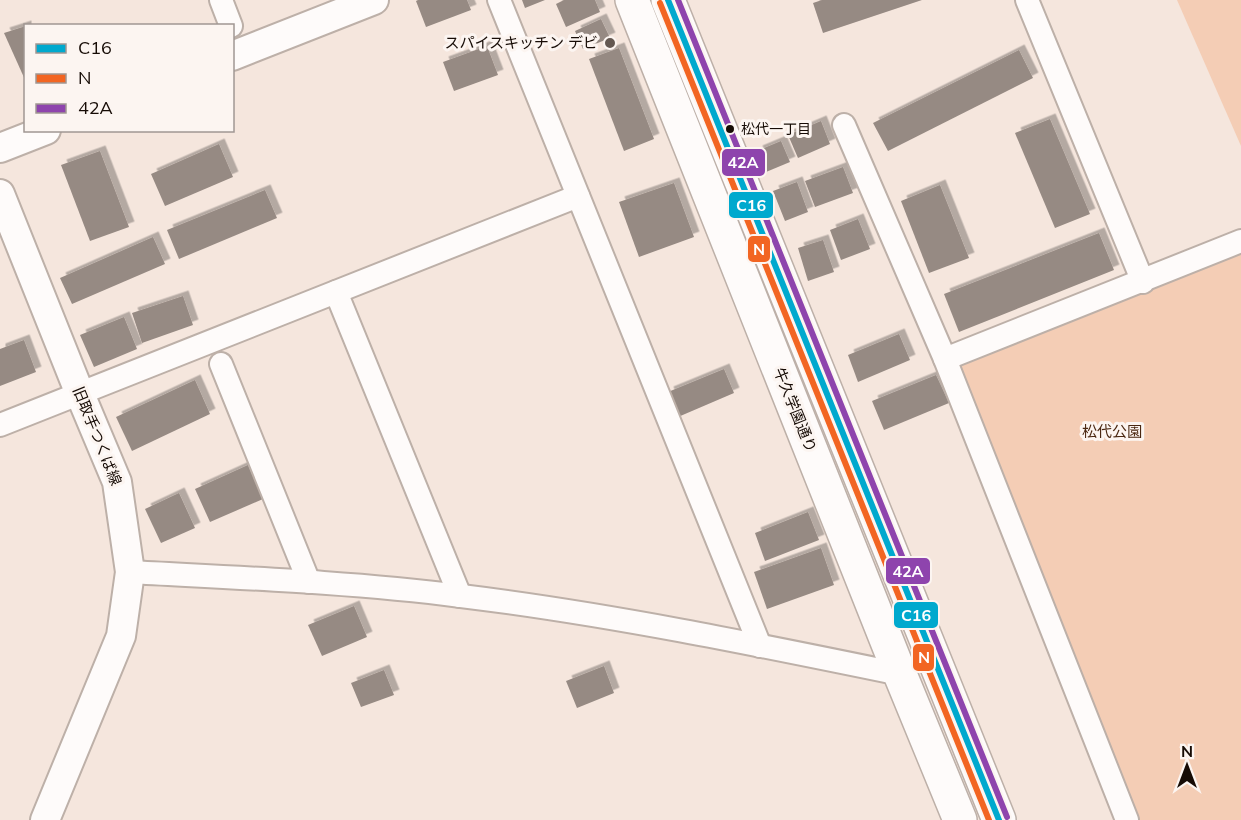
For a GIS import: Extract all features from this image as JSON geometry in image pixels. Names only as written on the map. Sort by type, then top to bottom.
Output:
[{"type":"highway","name":"牛久学園通り","points":[[632,0],[960,820]]},
{"type":"highway","points":[[668,0],[999,820]]},
{"type":"street","points":[[221,0],[229,24]]},
{"type":"street","points":[[235,40],[374,0]]},
{"type":"street","points":[[499,0],[760,646]]},
{"type":"street","points":[[1027,0],[1143,282]]},
{"type":"street","points":[[844,125],[945,359],[1127,820]]},
{"type":"street","points":[[0,148],[41,132]]},
{"type":"street","name":"旧取手つくば線","points":[[0,194],[117,482],[130,572],[121,636],[45,820]]},
{"type":"street","points":[[0,425],[578,196]]},
{"type":"street","points":[[945,359],[1241,241]]},
{"type":"street","points":[[336,292],[459,596]]},
{"type":"street","points":[[221,364],[309,582]]},
{"type":"street","points":[[130,572],[309,582],[459,596],[628,620],[900,674]]},
{"type":"green space","points":[[1177,0],[1241,0],[1241,146]]},
{"type":"green space","name":"松代公園","points":[[1241,241],[1241,820],[1127,820],[945,359]]},
{"type":"building","points":[[467,0],[471,10],[426,27],[416,1]]},
{"type":"building","points":[[522,0],[545,0],[525,8]]},
{"type":"building","points":[[564,0],[595,0],[600,12],[566,27],[556,4]]},
{"type":"building","points":[[822,0],[922,0],[823,33],[813,3]]},
{"type":"building","points":[[601,19],[610,38],[583,49],[575,31]]},
{"type":"building","points":[[24,27],[24,78],[4,33]]},
{"type":"building","points":[[487,46],[498,75],[454,91],[443,62]]},
{"type":"building","points":[[619,48],[654,139],[624,151],[589,59]]},
{"type":"building","points":[[1019,50],[1033,78],[888,151],[873,123]]},
{"type":"building","points":[[1050,119],[1090,214],[1055,228],[1015,133]]},
{"type":"building","points":[[821,121],[830,144],[798,158],[788,135]]},
{"type":"building","points":[[781,141],[790,162],[766,172],[757,151]]},
{"type":"building","points":[[219,144],[233,177],[165,206],[151,174]]},
{"type":"building","points":[[100,151],[129,227],[90,241],[61,165]]},
{"type":"building","points":[[843,167],[853,193],[815,207],[805,181]]},
{"type":"building","points":[[797,182],[808,212],[785,221],[773,191]]},
{"type":"building","points":[[674,183],[694,237],[639,257],[619,202]]},
{"type":"building","points":[[940,185],[969,258],[929,273],[901,201]]},
{"type":"building","points":[[265,190],[277,218],[179,259],[167,230]]},
{"type":"building","points":[[858,219],[870,249],[841,260],[830,230]]},
{"type":"building","points":[[1099,233],[1114,270],[959,332],[944,294]]},
{"type":"building","points":[[153,237],[165,264],[72,304],[60,278]]},
{"type":"building","points":[[823,240],[834,272],[808,281],[798,248]]},
{"type":"building","points":[[183,296],[193,325],[142,343],[132,313]]},
{"type":"building","points":[[124,317],[137,349],[94,367],[80,335]]},
{"type":"building","points":[[899,334],[910,360],[858,382],[848,355]]},
{"type":"building","points":[[24,340],[36,372],[0,386],[0,349]]},
{"type":"building","points":[[724,369],[734,393],[678,417],[668,392]]},
{"type":"building","points":[[936,375],[949,403],[884,430],[872,401]]},
{"type":"building","points":[[195,380],[210,414],[132,451],[116,417]]},
{"type":"building","points":[[248,465],[263,499],[210,522],[195,489]]},
{"type":"building","points":[[179,493],[195,528],[161,543],[145,509]]},
{"type":"building","points":[[808,512],[819,540],[765,561],[755,533]]},
{"type":"building","points":[[821,548],[834,585],[767,609],[754,572]]},
{"type":"building","points":[[354,606],[367,637],[322,656],[308,625]]},
{"type":"building","points":[[604,666],[614,693],[577,708],[566,681]]},
{"type":"building","points":[[384,670],[394,695],[361,707],[351,683]]},
{"type":"transit line","name":"C16","points":[[668,0],[999,820]]},
{"type":"transit line","name":"42A","points":[[678,0],[1007,817]]},
{"type":"transit line","name":"N","points":[[660,3],[989,820]]},
{"type":"place","name":"スパイスキッチン デビ","points":[[610,43]]},
{"type":"place","name":"松代一丁目","points":[[730,129]]}]
